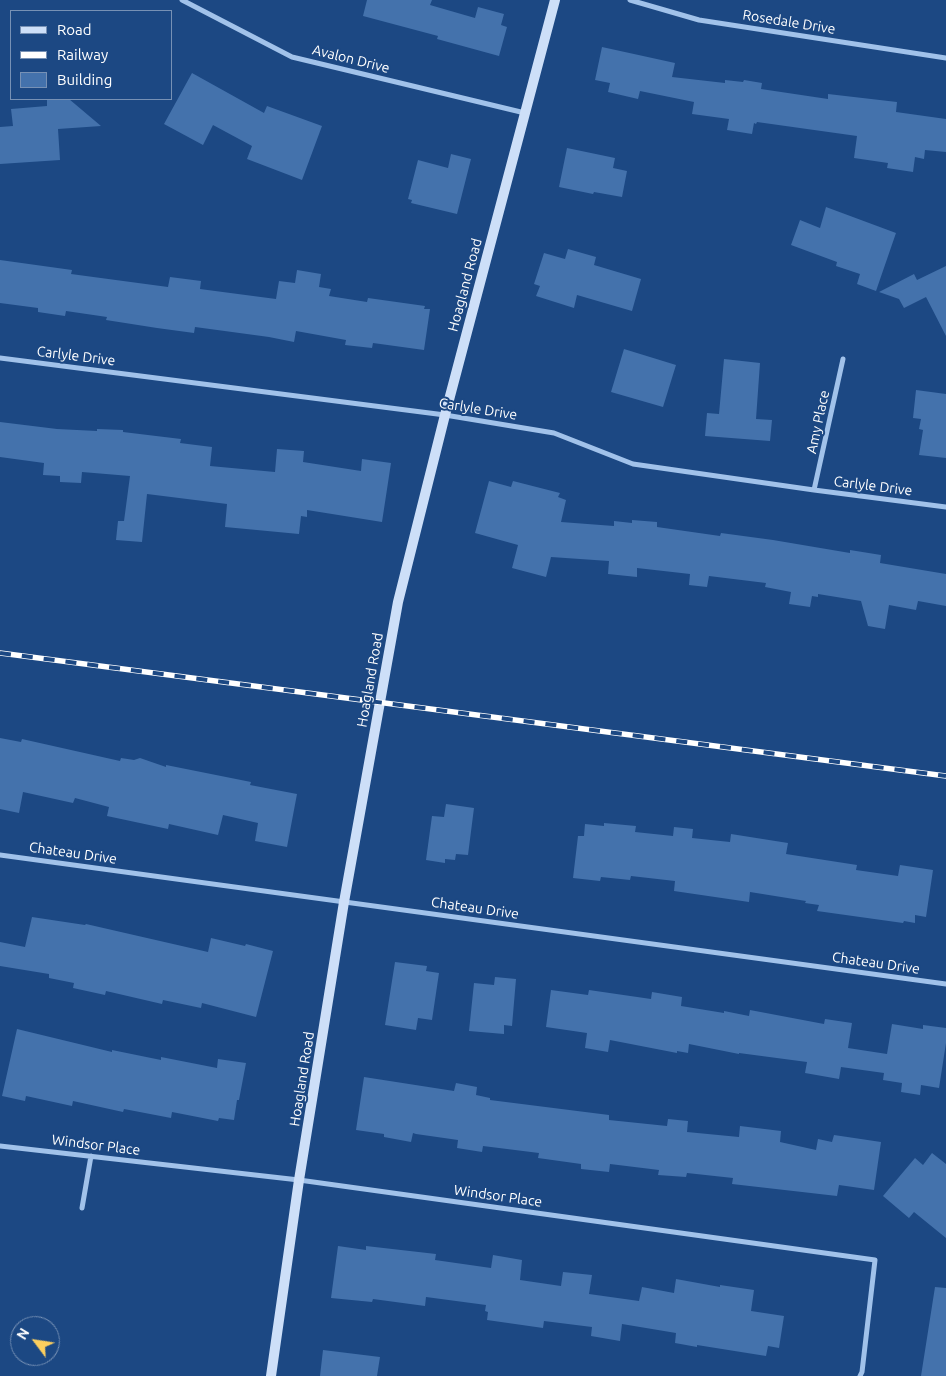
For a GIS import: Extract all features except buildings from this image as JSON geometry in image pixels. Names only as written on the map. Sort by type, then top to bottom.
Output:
[{"type":"street","name":"Avalon Drive","points":[[182,0],[292,57],[524,113]]},
{"type":"street","name":"Hoagland Road","points":[[271,1376],[299,1180],[344,902],[398,602],[445,415],[555,0]]},
{"type":"street","name":"Rosedale Drive","points":[[630,0],[699,20],[946,58]]},
{"type":"street","name":"Carlyle Drive","points":[[0,358],[445,415],[554,433],[633,464],[946,507]]},
{"type":"street","name":"Amy Place","points":[[814,490],[843,359]]},
{"type":"street","name":"Chateau Drive","points":[[0,855],[946,984]]},
{"type":"street","name":"Windsor Place","points":[[0,1146],[299,1180],[874,1260],[862,1372],[860,1376]]},
{"type":"street","points":[[82,1208],[91,1156]]},
{"type":"railway","points":[[0,653],[946,776]]}]
